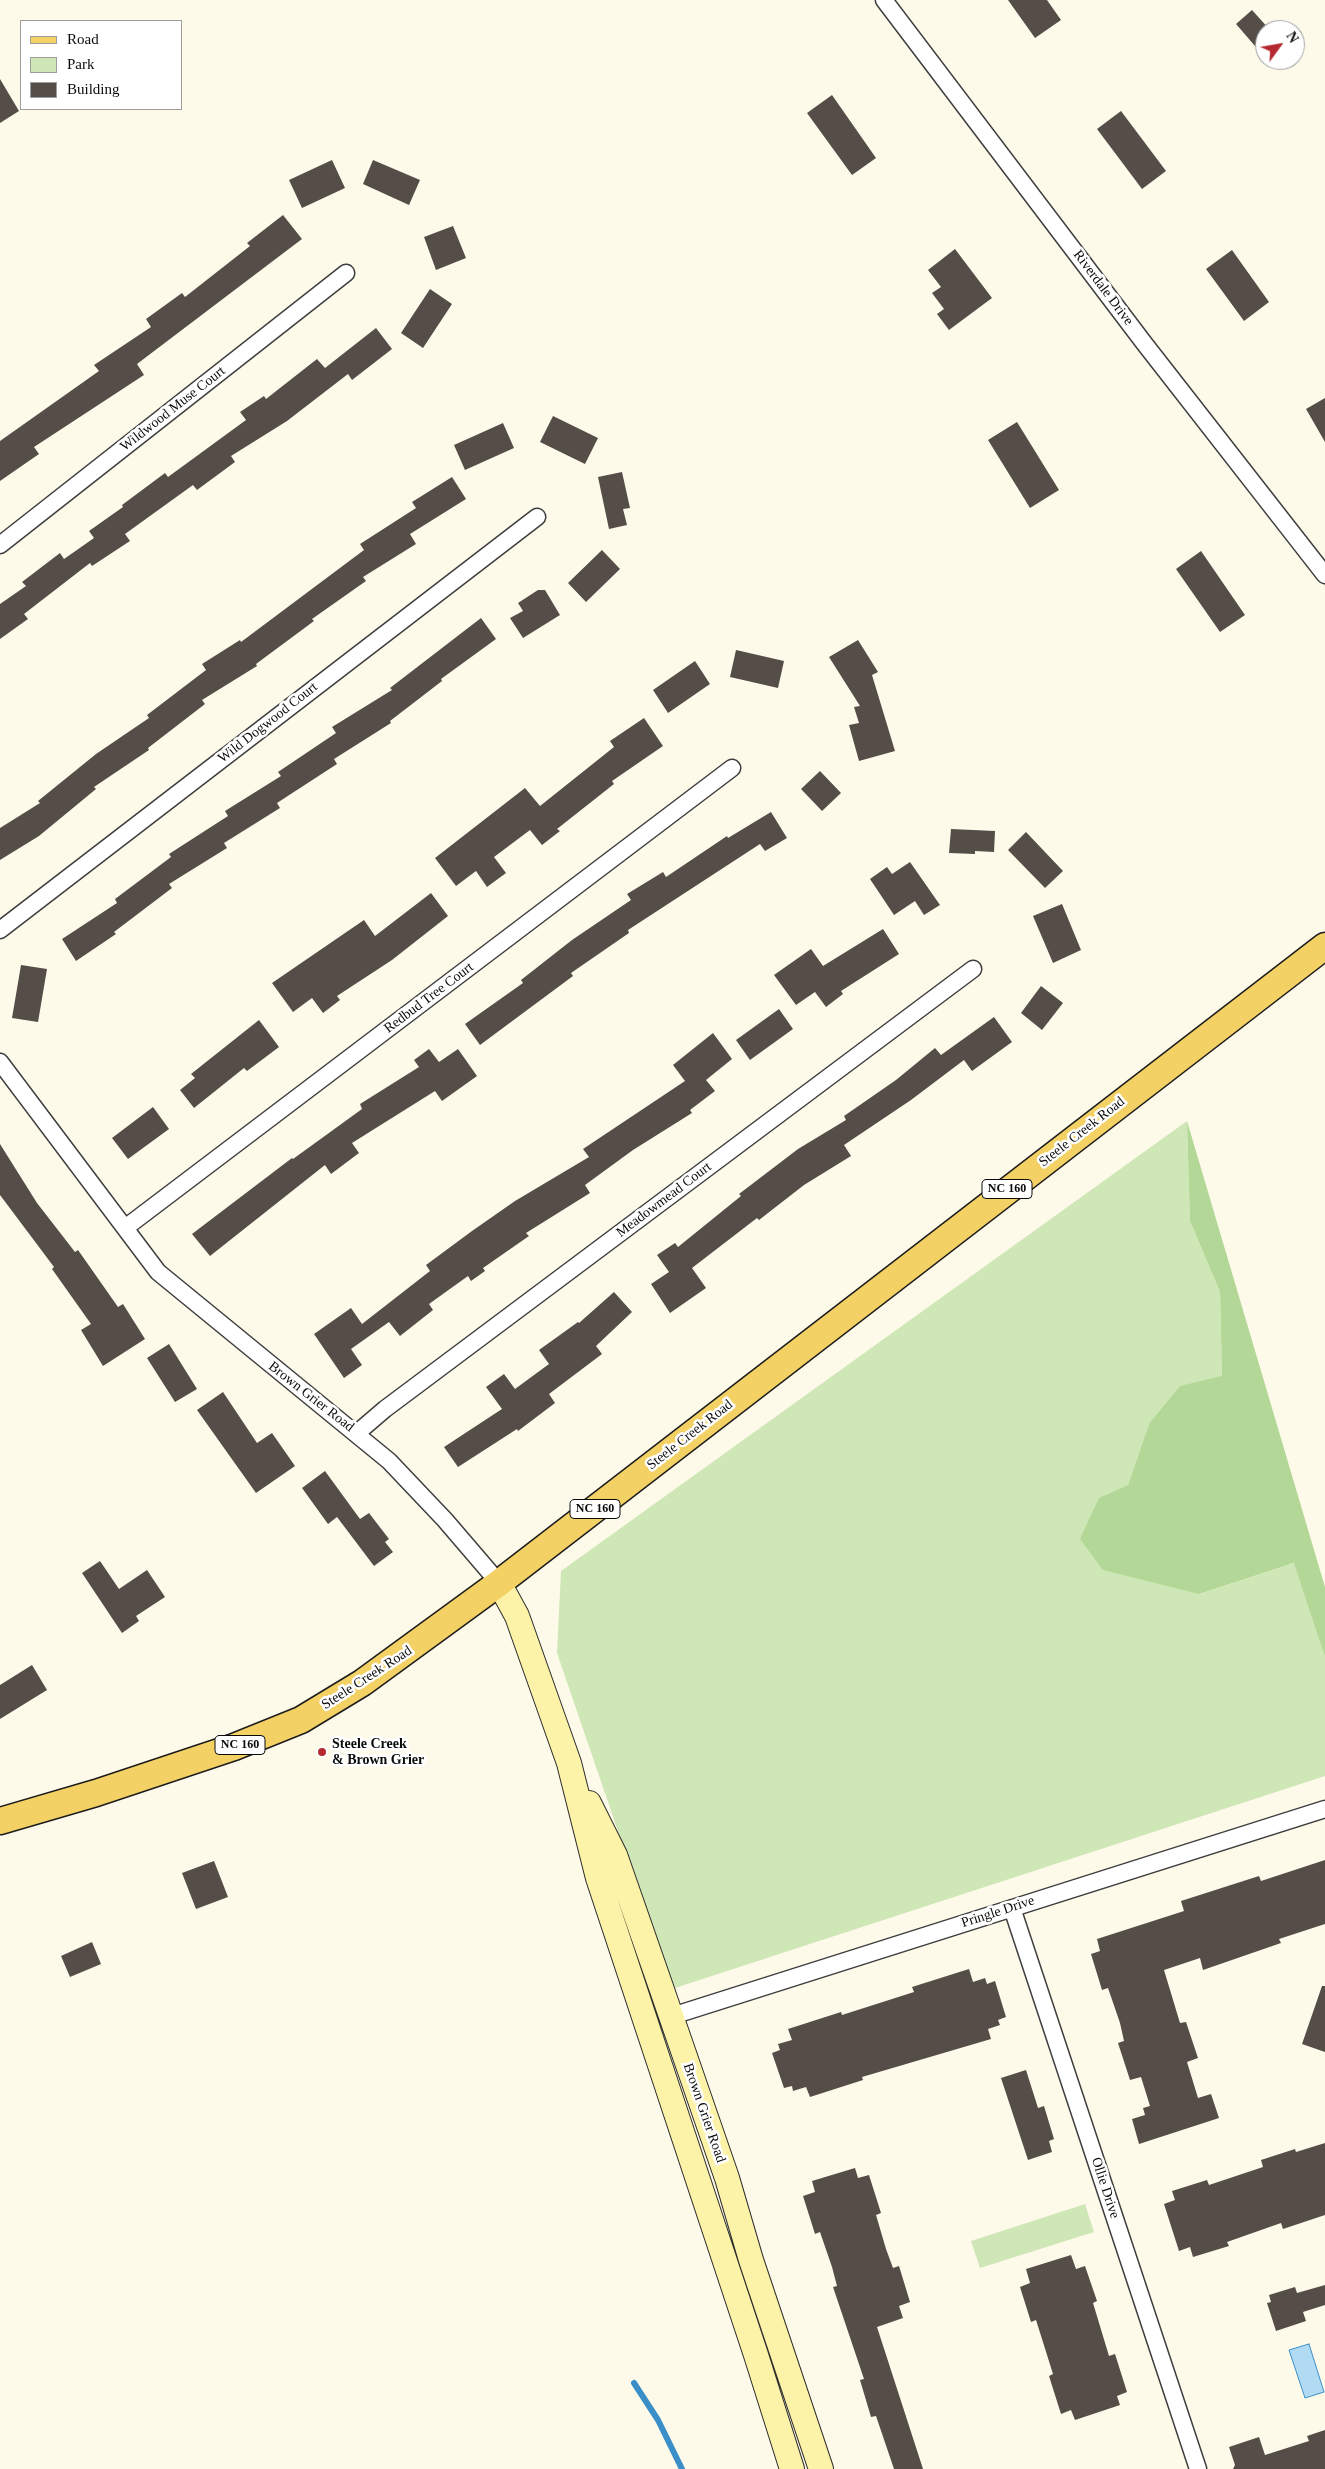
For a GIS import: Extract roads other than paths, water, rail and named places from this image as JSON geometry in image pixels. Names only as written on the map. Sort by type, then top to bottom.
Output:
[{"type":"main road","name":"Steele Creek Road","points":[[0,1821],[178,1766],[300,1720],[362,1683],[410,1650],[499,1583],[941,1240],[1325,946]]},
{"type":"main road","name":"Brown Grier Road","points":[[499,1583],[517,1616],[569,1763],[598,1878],[792,2469]]},
{"type":"main road","name":"Brown Grier Road","points":[[569,1763],[615,1856],[672,2016],[821,2469]]},
{"type":"street","name":"Riverdale Drive","points":[[884,0],[1144,343],[1325,575]]},
{"type":"street","name":"Wildwood Muse Court","points":[[0,545],[346,273]]},
{"type":"street","name":"Wild Dogwood Court","points":[[0,930],[537,517]]},
{"type":"street","name":"Redbud Tree Court","points":[[125,1228],[732,768]]},
{"type":"street","name":"Meadowmead Court","points":[[357,1433],[384,1409],[972,969]]},
{"type":"street","name":"Brown Grier Road","points":[[0,1062],[158,1272],[357,1433],[411,1482],[499,1583]]},
{"type":"street","name":"Pringle Drive","points":[[672,2016],[1325,1809]]},
{"type":"street","name":"Ollie Drive","points":[[1012,1908],[1198,2469]]},
{"type":"water","points":[[1309,2344],[1324,2392],[1305,2398],[1289,2350]]},
{"type":"waterway","points":[[634,2383],[658,2420],[682,2469]]},
{"type":"place","name":"Steele Creek & Brown Grier","points":[[322,1752]]}]
